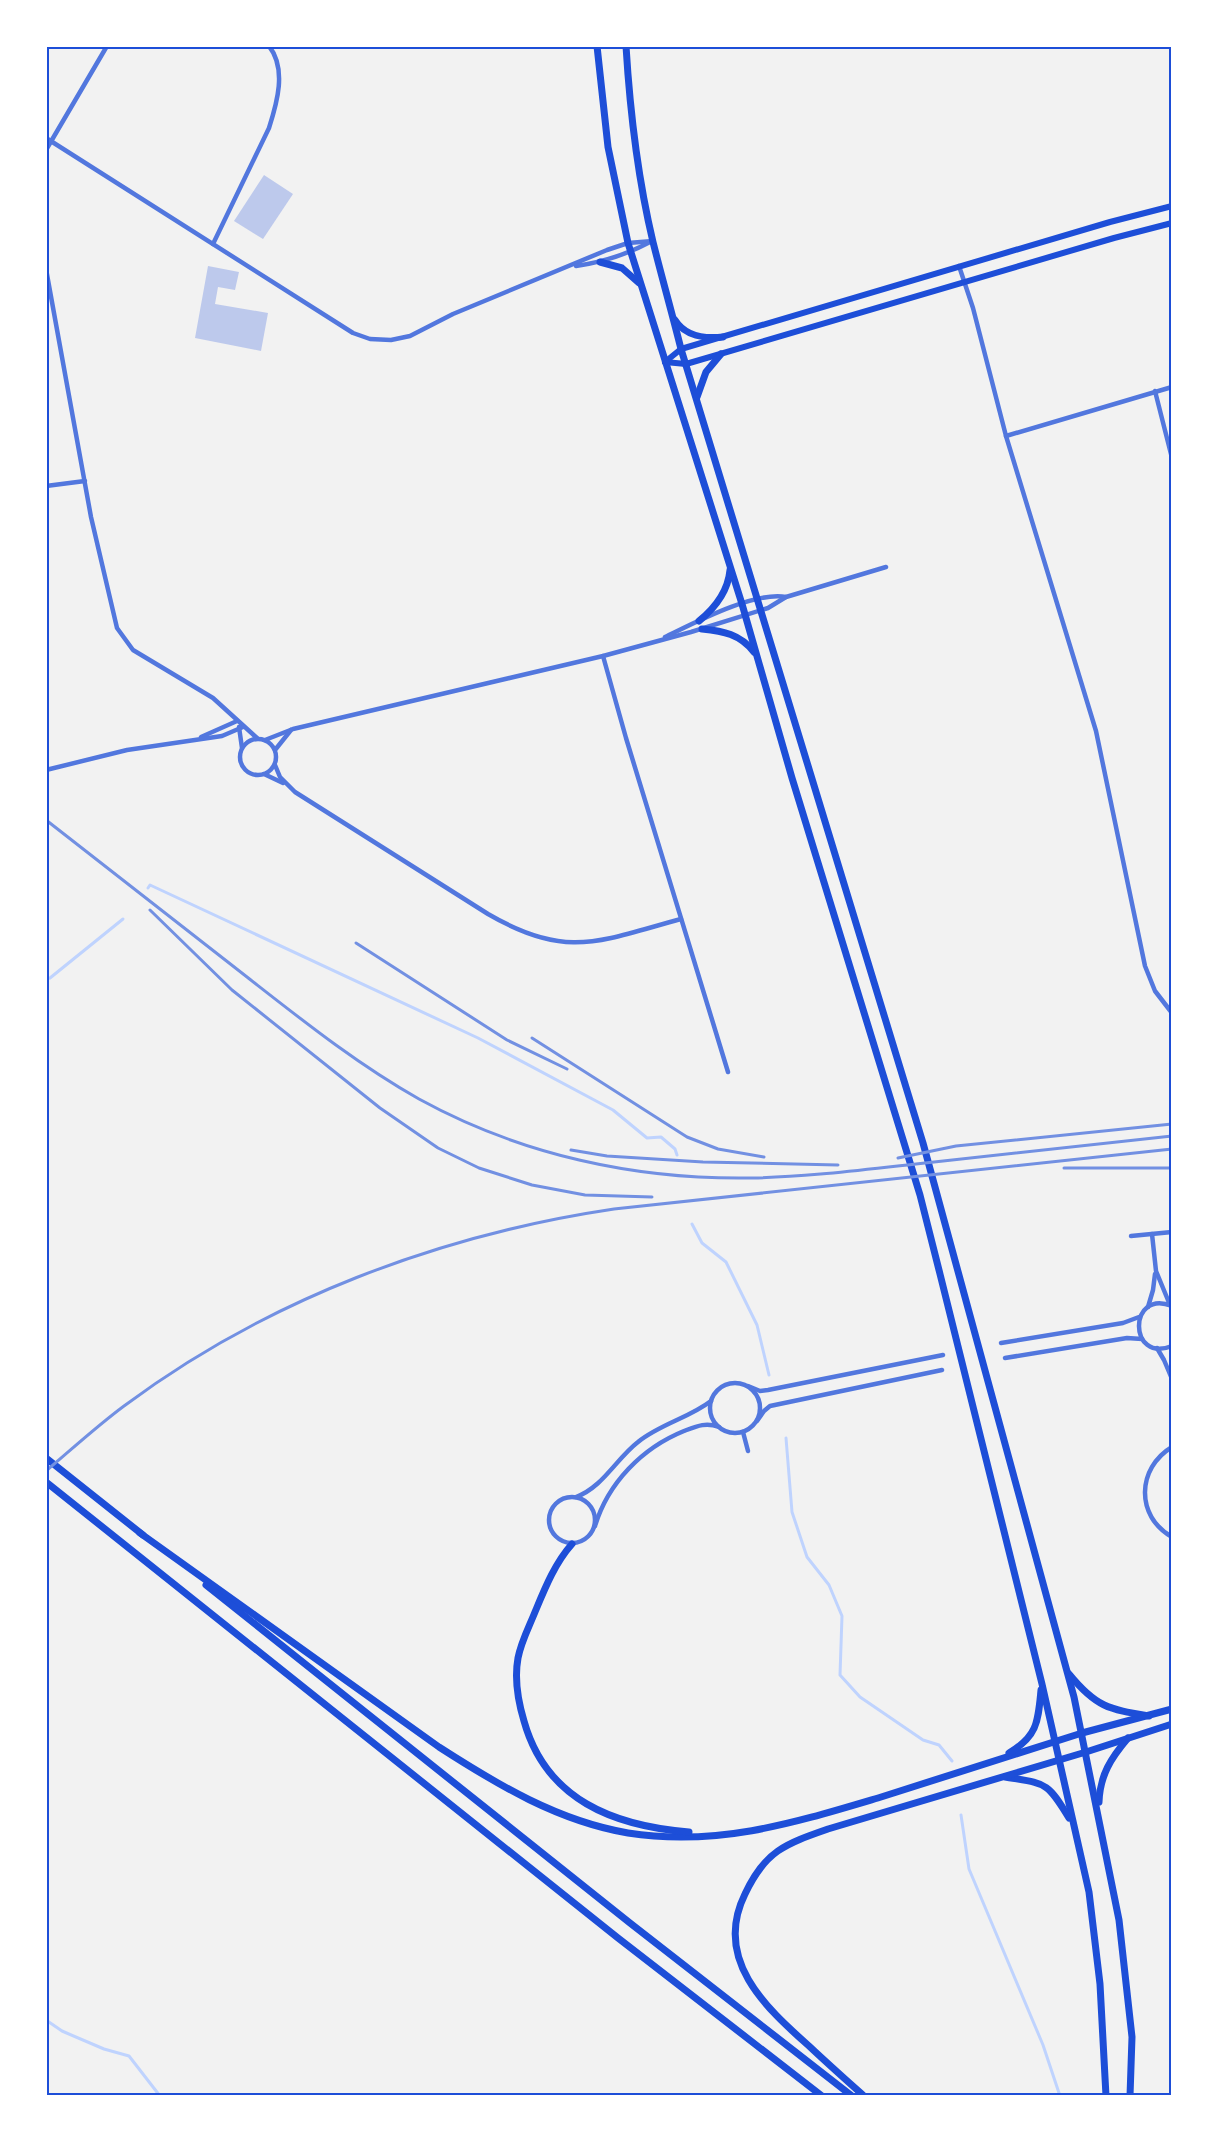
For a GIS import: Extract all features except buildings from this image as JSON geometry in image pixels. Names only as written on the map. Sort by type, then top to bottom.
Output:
[{"type":"main road","points":[[597,46],[608,147],[628,243],[746,615],[792,778],[920,1195],[1042,1684],[1089,1892],[1100,1984],[1106,2096]]},
{"type":"main road","points":[[626,46],[635,135],[653,241],[681,349],[923,1143],[1068,1673],[1093,1700],[1113,1709],[1149,1716]]},
{"type":"main road","points":[[665,362],[681,349],[959,266],[1172,206]]},
{"type":"main road","points":[[665,362],[686,364],[1172,223]]},
{"type":"main road","points":[[600,261],[622,268],[643,288]]},
{"type":"main road","points":[[673,317],[682,328],[694,335],[710,338],[723,337]]},
{"type":"main road","points":[[697,400],[706,372],[721,354]]},
{"type":"main road","points":[[699,621],[722,597],[729,578],[730,565]]},
{"type":"main road","points":[[702,629],[735,635],[745,642],[757,656]]},
{"type":"main road","points":[[46,1458],[630,1923],[852,2096]]},
{"type":"main road","points":[[46,1482],[618,1938],[822,2096]]},
{"type":"main road","points":[[140,1533],[439,1747],[504,1788],[545,1808],[628,1833],[677,1837],[755,1832],[802,1820],[1082,1733],[1172,1709]]},
{"type":"main road","points":[[572,1544],[557,1563],[522,1644],[518,1660],[516,1692],[529,1741],[534,1751],[539,1760],[570,1793],[609,1815],[641,1826],[722,1835]]},
{"type":"main road","points":[[1064,1659],[1086,1752],[1120,1932],[1132,2037],[1130,2096]]},
{"type":"main road","points":[[998,1760],[1022,1746],[1035,1729],[1042,1684]]},
{"type":"main road","points":[[864,2096],[772,2013],[752,1988],[739,1961],[735,1931],[741,1902],[761,1866],[769,1857],[791,1842],[1172,1724]]},
{"type":"main road","points":[[1098,1816],[1101,1779],[1112,1758],[1128,1738]]},
{"type":"main road","points":[[1002,1777],[1046,1786],[1053,1792],[1073,1824]]},
{"type":"street","points":[[46,150],[48,139],[107,46]]},
{"type":"street","points":[[213,244],[269,128],[275,110],[279,67],[269,46]]},
{"type":"street","points":[[48,139],[353,333],[370,339],[391,340],[410,336],[453,314],[628,243],[653,241]]},
{"type":"street","points":[[568,267],[631,252],[653,241]]},
{"type":"street","points":[[959,266],[974,309],[1006,436],[1096,731],[1145,966],[1155,991],[1172,1013]]},
{"type":"street","points":[[46,269],[91,517],[117,628],[134,650],[213,698],[237,721],[241,728],[240,759],[244,768],[253,774],[263,774],[286,784],[295,792],[488,914],[540,939],[567,943],[593,943],[681,919]]},
{"type":"street","points":[[1006,436],[1172,387]]},
{"type":"street","points":[[1155,392],[1172,458]]},
{"type":"street","points":[[46,486],[85,480]]},
{"type":"street","points":[[265,740],[293,729],[603,656],[702,629],[762,610],[786,597],[886,567]]},
{"type":"street","points":[[653,642],[742,604],[758,599],[786,597]]},
{"type":"street","points":[[603,656],[728,1072]]},
{"type":"street","points":[[194,740],[237,721]]},
{"type":"street","points":[[241,728],[265,740],[275,750]]},
{"type":"street","points":[[46,770],[127,750],[222,736],[241,728]]},
{"type":"street","points":[[286,784],[275,765],[275,750],[293,729]]},
{"type":"street","points":[[242,748],[249,741],[257,738]]},
{"type":"street","points":[[263,774],[275,765]]},
{"type":"street","points":[[1131,1236],[1172,1232]]},
{"type":"street","points":[[1148,1307],[1156,1271],[1152,1234]]},
{"type":"street","points":[[1156,1271],[1171,1305]]},
{"type":"street","points":[[1001,1343],[1123,1323],[1139,1317],[1148,1307],[1156,1303],[1171,1305]]},
{"type":"street","points":[[1139,1317],[1138,1329],[1142,1339],[1157,1348],[1172,1346]]},
{"type":"street","points":[[1005,1358],[1127,1338],[1142,1339]]},
{"type":"street","points":[[1157,1348],[1172,1379]]},
{"type":"street","points":[[719,1427],[711,1415],[711,1401],[714,1394],[726,1384],[734,1382],[760,1391],[768,1390],[943,1355]]},
{"type":"street","points":[[711,1401],[694,1413],[660,1428],[637,1442],[586,1494],[569,1497],[556,1503],[549,1522],[550,1529],[559,1540],[572,1544],[587,1539],[606,1498],[628,1470],[646,1452],[673,1436],[709,1423],[735,1433],[743,1432],[770,1406],[942,1370]]},
{"type":"street","points":[[748,1386],[759,1398],[761,1406],[757,1421]]},
{"type":"street","points":[[743,1432],[748,1451]]},
{"type":"street","points":[[1172,1447],[1163,1452],[1152,1464],[1146,1479],[1144,1494],[1151,1517],[1172,1537]]},
{"type":"street","points":[[576,1497],[592,1507],[596,1520],[595,1526]]},
{"type":"waterway","points":[[148,888],[150,885],[478,1038],[613,1110],[647,1138],[661,1137],[675,1149],[677,1155]]},
{"type":"waterway","points":[[46,979],[123,919]]},
{"type":"waterway","points":[[692,1224],[702,1243],[726,1262],[757,1325],[769,1375]]},
{"type":"waterway","points":[[786,1438],[792,1512],[807,1557],[829,1585],[842,1616],[840,1675],[860,1697],[923,1740],[939,1745],[952,1761]]},
{"type":"waterway","points":[[961,1815],[969,1869],[1043,2045],[1060,2096]]},
{"type":"waterway","points":[[46,2020],[62,2031],[104,2049],[129,2056],[160,2096]]},
{"type":"railway","points":[[46,820],[288,1009],[374,1071],[419,1099],[458,1119],[539,1149],[623,1169],[665,1174],[752,1178],[839,1172],[1172,1136]]},
{"type":"railway","points":[[150,910],[232,990],[380,1108],[438,1148],[479,1168],[532,1185],[585,1195],[652,1197]]},
{"type":"railway","points":[[356,943],[507,1040],[567,1069]]},
{"type":"railway","points":[[532,1038],[687,1137],[718,1149],[764,1157]]},
{"type":"railway","points":[[898,1158],[956,1146],[1172,1124]]},
{"type":"railway","points":[[46,1471],[124,1406],[179,1368],[236,1334],[295,1304],[357,1278],[419,1255],[484,1236],[614,1209],[1172,1149]]},
{"type":"railway","points":[[571,1150],[607,1156],[703,1162],[838,1165]]},
{"type":"railway","points":[[1064,1168],[1172,1168]]}]
